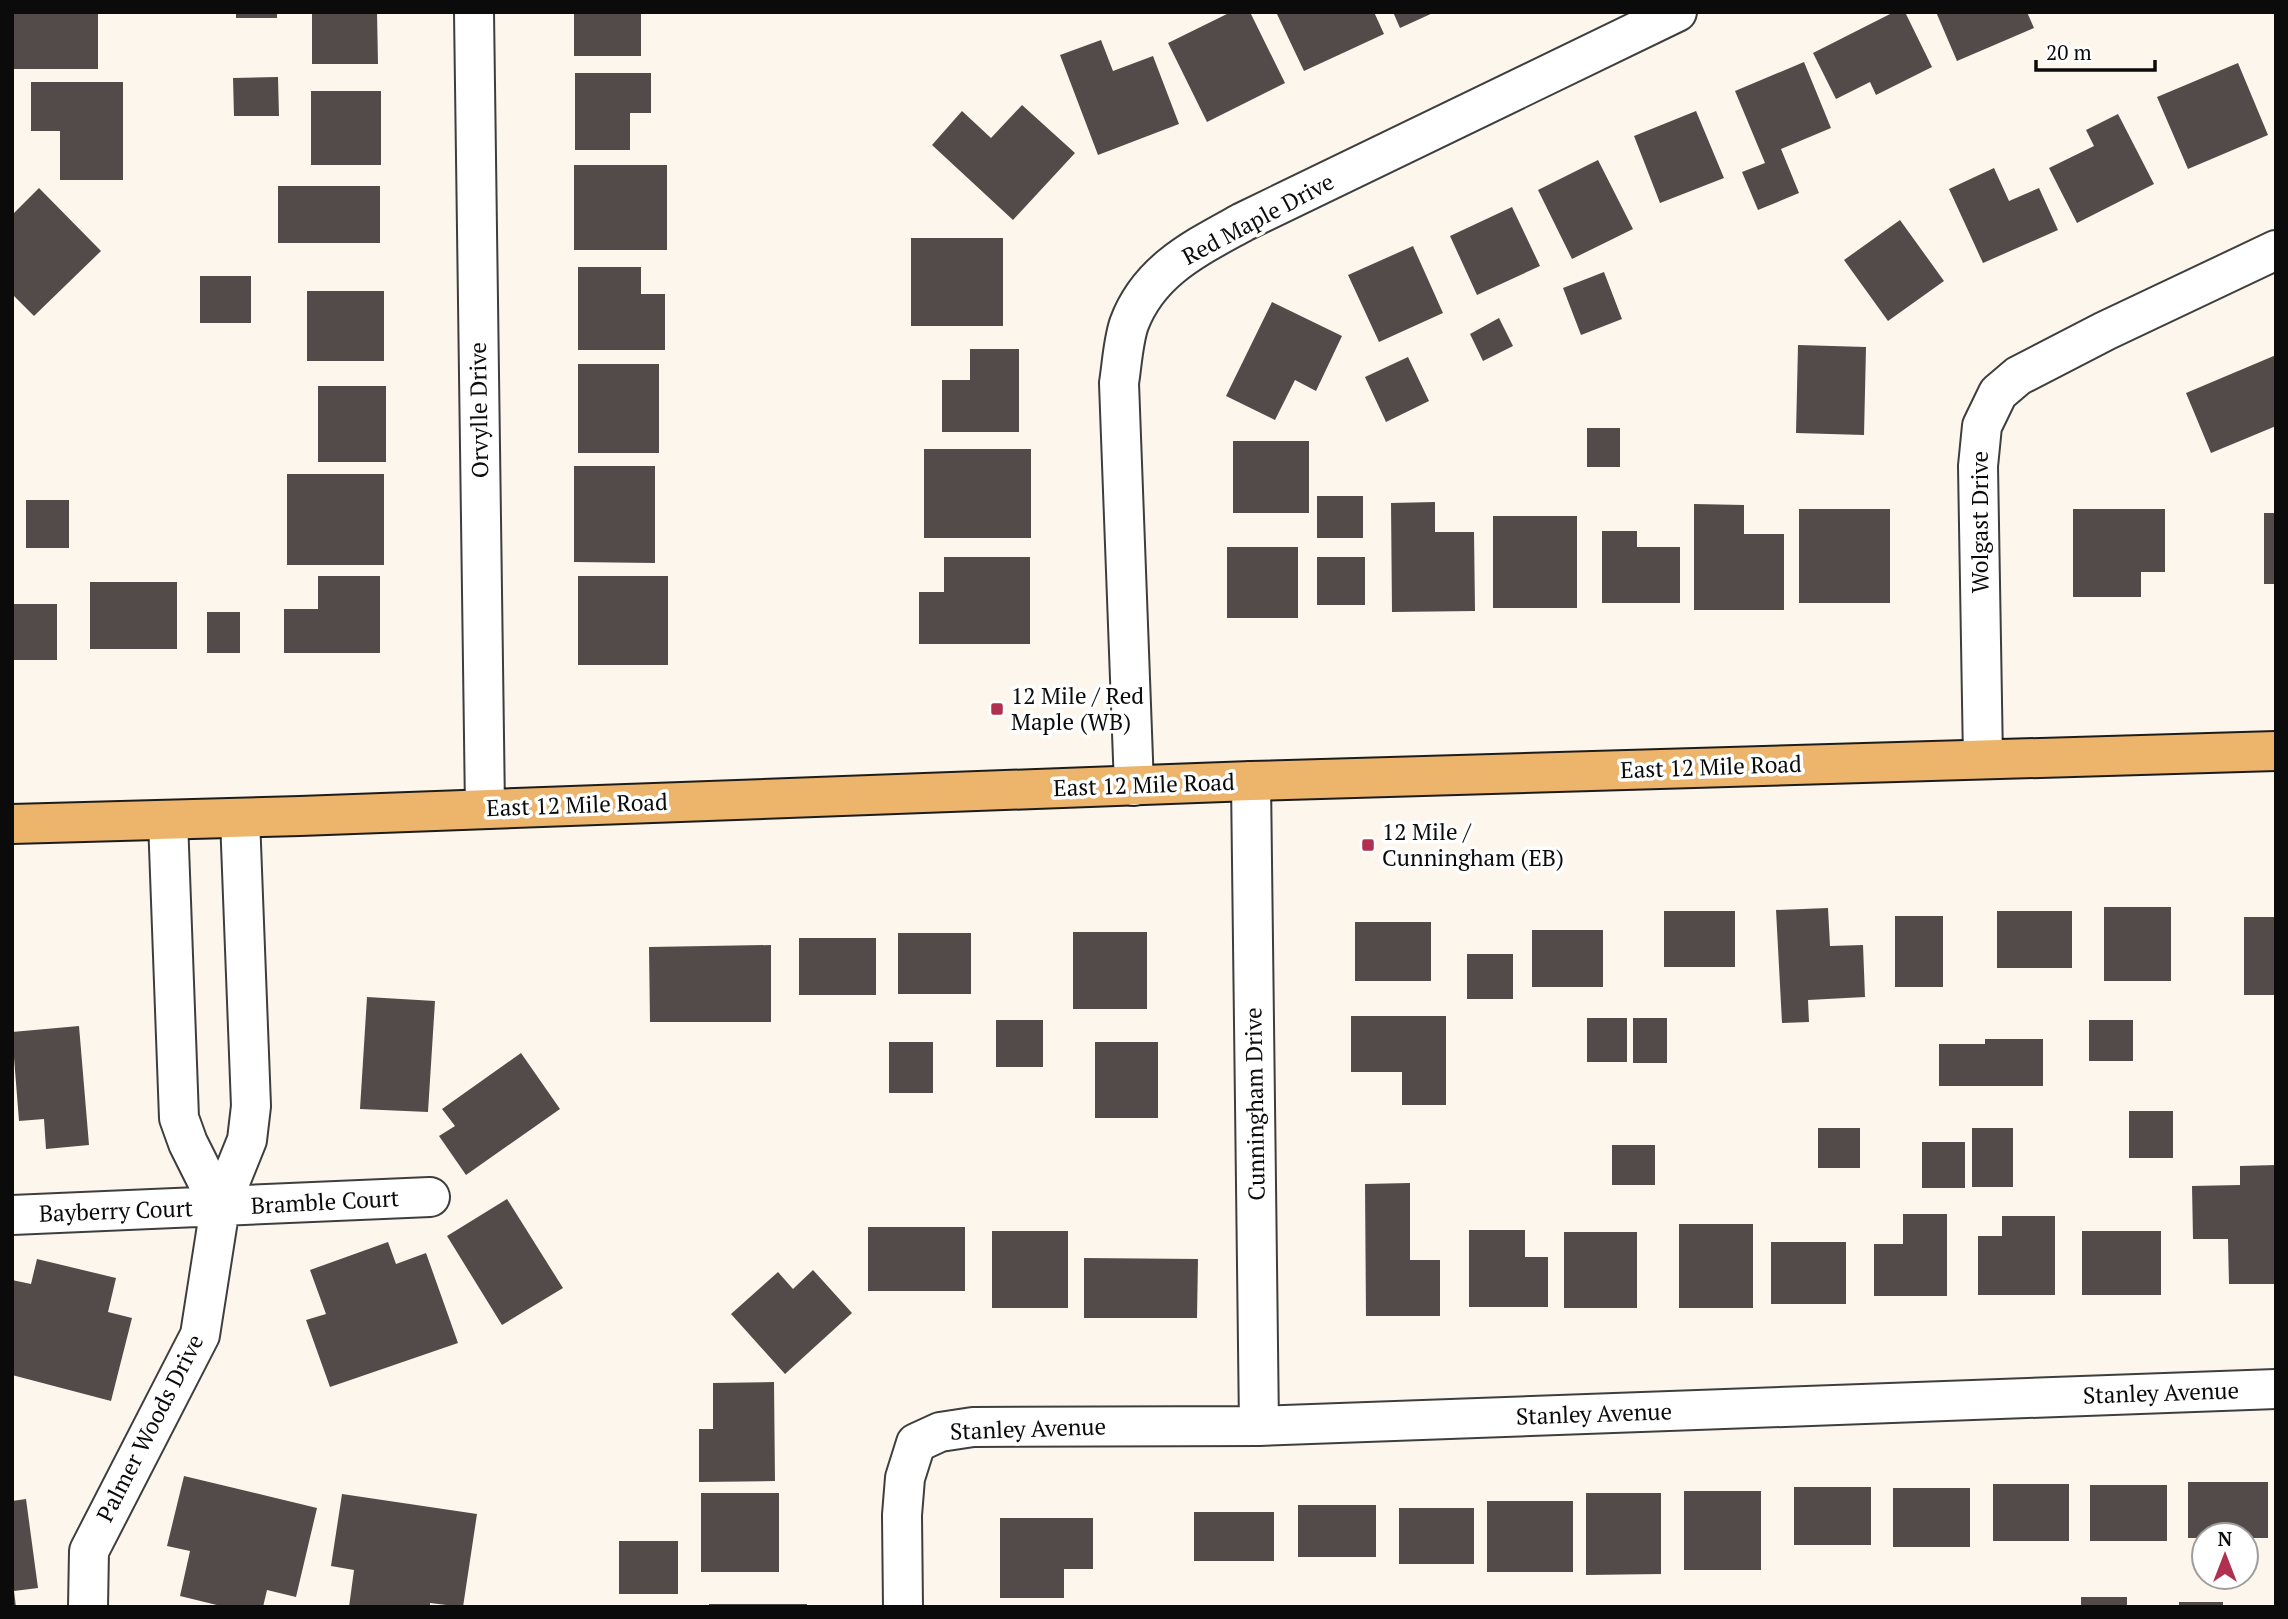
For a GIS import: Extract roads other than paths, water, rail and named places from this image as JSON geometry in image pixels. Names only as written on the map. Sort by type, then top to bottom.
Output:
[{"type":"main road","name":"East 12 Mile Road","points":[[12,824],[1251,781],[2276,751]]},
{"type":"street","name":"Orvylle Drive","points":[[474,12],[485,808]]},
{"type":"street","name":"Red Maple Drive","points":[[1134,786],[1119,383],[1129,324],[1153,281],[1184,255],[1243,222],[1677,12]]},
{"type":"street","name":"Wolgast Drive","points":[[1983,759],[1978,466],[1982,426],[1998,393],[2031,369],[2276,250]]},
{"type":"street","name":"Cunningham Drive","points":[[1251,781],[1259,1426]]},
{"type":"street","name":"Palmer Woods Drive","points":[[88,1607],[89,1551],[200,1335],[219,1207],[247,1140],[251,1106],[240,818]]},
{"type":"street","points":[[168,820],[179,1118],[219,1207]]},
{"type":"street","name":"Bramble Court","points":[[219,1207],[430,1197]]},
{"type":"street","name":"Bayberry Court","points":[[12,1215],[219,1207]]},
{"type":"street","name":"Stanley Avenue","points":[[902,1607],[902,1515],[905,1478],[916,1443],[940,1432],[973,1427],[1259,1426],[2276,1389]]},
{"type":"place","name":"12 Mile / Red Maple (WB)","points":[[997,709]]},
{"type":"place","name":"12 Mile / Cunningham (EB)","points":[[1368,845]]}]
